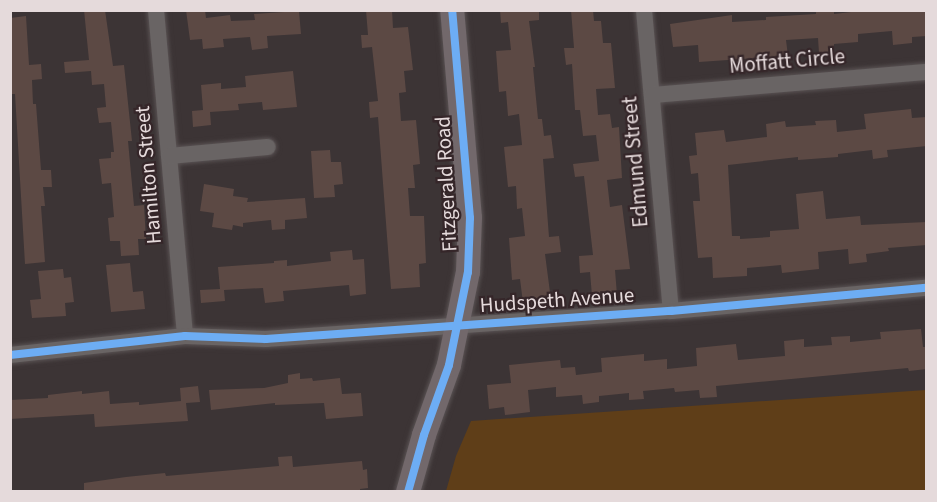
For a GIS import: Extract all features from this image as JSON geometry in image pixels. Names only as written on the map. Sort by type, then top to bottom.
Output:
[{"type":"main road","name":"Fitzgerald Road","points":[[408,492],[459,325],[468,272],[470,218],[452,10]]},
{"type":"street","name":"Hamilton Street","points":[[156,10],[185,336]]},
{"type":"street","name":"Edmund Street","points":[[644,10],[671,310]]},
{"type":"street","name":"Moffatt Circle","points":[[652,95],[927,72]]},
{"type":"street","points":[[169,156],[268,147]]},
{"type":"street","name":"Hudspeth Avenue","points":[[10,355],[185,336],[266,339],[671,310],[927,288]]},
{"type":"shaded area","points":[[926,390],[926,491],[446,491],[456,456],[471,421]]},
{"type":"building","points":[[84,10],[105,10],[113,66],[124,65],[132,141],[128,141],[134,206],[144,205],[146,239],[138,239],[139,255],[121,256],[120,241],[110,241],[108,218],[114,217],[111,183],[102,184],[99,159],[111,158],[111,152],[114,152],[111,122],[99,123],[97,108],[106,107],[104,84],[92,85],[91,71],[65,73],[64,62],[89,60]]},
{"type":"building","points":[[186,10],[205,10],[206,18],[230,15],[231,21],[255,20],[254,14],[299,11],[301,34],[267,36],[268,48],[252,50],[250,37],[223,39],[224,47],[203,49],[202,39],[190,40]]},
{"type":"building","points":[[366,10],[392,10],[393,28],[408,27],[413,70],[404,71],[406,92],[399,93],[401,121],[416,120],[420,164],[413,165],[415,188],[408,188],[410,216],[424,216],[426,263],[419,264],[420,287],[391,289],[378,117],[370,118],[369,102],[378,101],[372,47],[362,48],[361,35],[368,35]]},
{"type":"building","points":[[500,10],[539,10],[539,20],[529,21],[535,67],[533,67],[538,119],[542,119],[544,136],[551,135],[554,158],[543,159],[549,237],[559,236],[561,252],[545,254],[551,300],[523,303],[520,279],[512,280],[509,238],[525,236],[522,208],[517,209],[516,186],[508,187],[504,147],[522,145],[519,114],[508,116],[506,91],[499,92],[496,51],[511,50],[508,22],[501,23]]},
{"type":"building","points":[[571,10],[593,10],[594,21],[601,21],[603,43],[611,43],[615,88],[596,89],[598,115],[610,114],[612,128],[619,127],[622,178],[607,180],[610,207],[622,205],[630,269],[615,270],[617,295],[592,296],[590,272],[580,273],[579,256],[593,255],[584,176],[575,177],[573,164],[599,161],[596,135],[583,136],[580,110],[575,110],[572,64],[566,65],[564,48],[574,48]]},
{"type":"building","points":[[816,10],[834,10],[834,14],[868,10],[927,10],[927,36],[912,37],[912,43],[893,45],[892,31],[858,34],[858,42],[834,44],[834,51],[819,53],[818,38],[786,40],[788,56],[699,62],[698,45],[673,47],[670,24],[732,15],[732,22],[766,20],[766,17],[816,14]]},
{"type":"building","points":[[26,16],[29,65],[41,64],[42,79],[32,80],[41,170],[51,170],[52,187],[43,187],[45,206],[41,206],[45,262],[25,264],[15,94],[11,94],[10,84],[10,18]]},
{"type":"building","points":[[293,71],[297,107],[263,110],[262,102],[238,104],[239,110],[210,112],[211,125],[193,127],[192,111],[203,110],[201,85],[221,83],[221,89],[246,87],[245,76]]},
{"type":"building","points":[[911,109],[912,118],[927,117],[927,146],[887,150],[888,157],[873,159],[872,150],[838,154],[838,157],[798,160],[798,157],[728,165],[732,236],[740,236],[740,239],[770,237],[770,231],[799,229],[796,194],[823,191],[826,219],[860,216],[861,225],[927,222],[927,245],[888,248],[889,251],[866,254],[867,262],[849,264],[848,249],[818,252],[819,269],[782,273],[781,265],[747,268],[747,276],[713,278],[712,257],[698,258],[693,201],[700,201],[698,173],[691,174],[689,156],[697,155],[695,133],[724,130],[726,142],[767,137],[766,124],[785,121],[786,127],[816,125],[815,121],[836,120],[837,132],[866,129],[864,114]]},
{"type":"building","points":[[330,150],[331,162],[341,162],[343,184],[334,185],[335,197],[314,198],[311,151]]},
{"type":"building","points":[[204,184],[234,189],[233,196],[248,198],[247,202],[305,198],[307,218],[285,220],[285,229],[272,230],[271,220],[243,223],[243,227],[233,225],[232,230],[212,227],[214,213],[200,211]]},
{"type":"building","points":[[352,250],[353,260],[364,259],[366,294],[350,296],[349,285],[283,291],[284,301],[265,303],[263,288],[224,290],[225,301],[201,303],[200,290],[220,289],[218,267],[287,260],[287,266],[331,261],[330,252]]},
{"type":"building","points":[[130,263],[133,292],[143,291],[145,309],[111,312],[106,265]]},
{"type":"building","points":[[63,269],[64,278],[71,277],[74,302],[65,303],[66,316],[32,318],[30,300],[41,299],[38,271]]},
{"type":"building","points":[[921,329],[923,347],[927,347],[927,369],[909,371],[908,368],[716,386],[717,397],[700,398],[699,390],[675,392],[674,388],[643,391],[644,399],[629,400],[629,393],[599,396],[599,402],[583,404],[582,395],[556,397],[556,387],[528,390],[530,412],[505,415],[504,407],[489,409],[487,385],[511,383],[509,365],[560,360],[561,368],[575,367],[576,375],[602,372],[601,358],[644,354],[644,361],[667,359],[667,369],[697,366],[696,348],[736,344],[738,360],[785,356],[784,341],[804,339],[804,347],[832,345],[831,337],[850,336],[850,342],[881,339],[880,332]]},
{"type":"building","points":[[300,373],[300,379],[312,378],[313,381],[340,378],[342,394],[361,393],[363,416],[326,419],[324,403],[275,405],[275,403],[211,410],[209,390],[264,388],[288,383],[288,375]]},
{"type":"building","points":[[198,386],[200,402],[186,403],[188,421],[95,427],[94,414],[10,419],[10,400],[48,398],[48,395],[82,391],[82,394],[109,391],[110,404],[139,402],[139,405],[181,401],[180,388]]},
{"type":"building","points":[[292,456],[293,467],[362,461],[363,470],[367,469],[368,488],[360,489],[360,492],[84,492],[84,483],[165,473],[166,476],[279,466],[278,457]]},
{"type":"cycle path","points":[[408,492],[424,435],[449,365],[468,272],[470,218],[452,10]]},
{"type":"cycle path","points":[[10,355],[185,336],[266,339],[671,311],[926,288]]}]
